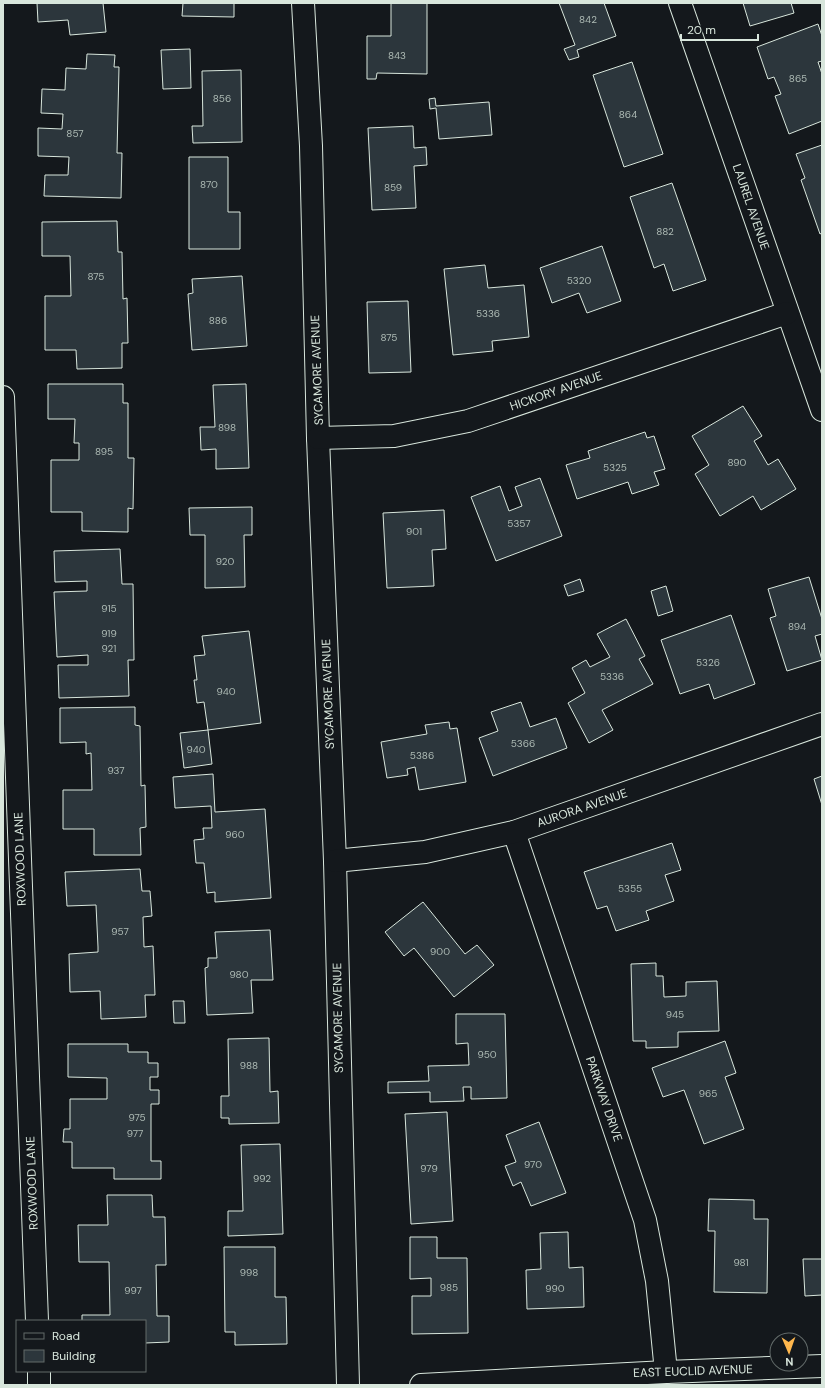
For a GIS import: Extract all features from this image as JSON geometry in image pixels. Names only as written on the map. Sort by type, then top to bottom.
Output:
[{"type":"street","name":"SYCAMORE AVENUE","points":[[303,3],[311,146],[318,438],[334,861],[348,1385]]},
{"type":"street","name":"LAUREL AVENUE","points":[[680,3],[822,410]]},
{"type":"street","name":"HICKORY AVENUE","points":[[318,438],[394,436],[468,421],[787,313]]},
{"type":"street","name":"ROXWOOD LANE","points":[[3,397],[37,1320]]},
{"type":"street","name":"AURORA AVENUE","points":[[334,861],[425,852],[514,832],[822,724]]},
{"type":"street","name":"PARKWAY DRIVE","points":[[514,832],[645,1220],[657,1281],[666,1372]]},
{"type":"street","name":"EAST EUCLID AVENUE","points":[[421,1385],[666,1372],[822,1366]]},
{"type":"street","points":[[39,1372],[39,1385]]},
{"type":"building","points":[[37,3],[103,3],[106,32],[70,35],[68,20],[38,22]]},
{"type":"building","points":[[183,3],[234,3],[234,17],[182,16]]},
{"type":"building","points":[[391,3],[427,3],[427,74],[377,73],[376,79],[367,79],[367,36],[391,36]]},
{"type":"building","points":[[559,3],[604,3],[616,36],[577,50],[579,57],[569,60],[564,49],[575,45]]},
{"type":"building","points":[[743,3],[791,3],[794,13],[750,26]]},
{"type":"building","points":[[818,24],[822,36],[822,61],[818,62],[822,74],[822,121],[789,134],[775,96],[781,94],[774,77],[768,79],[757,47]]},
{"type":"building","points":[[190,49],[191,88],[163,89],[161,50]]},
{"type":"building","points":[[87,54],[115,55],[114,67],[119,67],[117,153],[122,153],[121,198],[44,196],[45,175],[68,175],[69,157],[38,156],[38,128],[62,129],[63,114],[41,113],[42,89],[65,90],[66,68],[86,69]]},
{"type":"building","points":[[632,62],[663,154],[624,167],[593,75]]},
{"type":"building","points":[[241,70],[242,142],[193,143],[192,126],[203,126],[202,71]]},
{"type":"building","points":[[435,98],[436,106],[489,102],[492,135],[439,139],[436,108],[430,109],[429,99]]},
{"type":"building","points":[[413,126],[414,148],[426,147],[427,165],[414,166],[416,208],[372,210],[368,128]]},
{"type":"building","points":[[822,145],[822,233],[820,234],[801,180],[805,178],[796,154]]},
{"type":"building","points":[[189,157],[228,157],[228,212],[240,212],[240,249],[189,249]]},
{"type":"building","points":[[672,183],[706,280],[673,291],[664,264],[654,268],[630,197]]},
{"type":"building","points":[[117,221],[118,252],[122,252],[123,299],[127,298],[128,343],[122,343],[122,368],[77,369],[76,350],[45,350],[45,296],[71,296],[70,256],[42,256],[42,222]]},
{"type":"building","points":[[602,246],[621,301],[587,313],[579,293],[552,303],[540,268]]},
{"type":"building","points":[[485,265],[488,288],[524,285],[529,337],[492,341],[493,351],[453,355],[444,269]]},
{"type":"building","points":[[242,276],[247,346],[192,350],[188,294],[193,293],[192,279]]},
{"type":"building","points":[[408,301],[411,372],[369,373],[367,302]]},
{"type":"building","points":[[48,384],[123,384],[123,403],[128,403],[128,458],[134,458],[133,509],[128,508],[128,532],[82,531],[82,512],[51,512],[51,460],[79,460],[79,443],[74,443],[75,419],[48,419]]},
{"type":"building","points":[[246,384],[249,468],[216,469],[216,449],[201,450],[200,427],[215,427],[213,385]]},
{"type":"building","points":[[743,406],[762,436],[754,441],[768,465],[778,459],[796,489],[761,510],[753,496],[720,516],[695,474],[709,465],[692,436]]},
{"type":"building","points":[[645,432],[647,438],[654,436],[665,469],[654,472],[659,485],[632,494],[628,482],[577,499],[566,465],[590,458],[588,451]]},
{"type":"building","points":[[540,478],[562,536],[496,561],[471,497],[500,486],[509,511],[522,506],[515,487]]},
{"type":"building","points":[[252,507],[252,535],[244,535],[245,587],[205,588],[205,535],[190,535],[189,508]]},
{"type":"building","points":[[444,510],[446,549],[432,550],[434,586],[387,588],[383,513]]},
{"type":"building","points":[[120,549],[122,584],[133,584],[134,660],[128,660],[129,696],[59,698],[58,665],[88,665],[88,655],[57,657],[54,592],[87,591],[87,581],[55,582],[54,551]]},
{"type":"building","points":[[809,577],[822,619],[822,634],[815,636],[822,660],[787,671],[770,618],[776,616],[768,589]]},
{"type":"building","points":[[580,579],[584,591],[568,596],[564,585]]},
{"type":"building","points":[[666,586],[673,611],[658,616],[651,591]]},
{"type":"building","points":[[731,615],[755,684],[714,699],[709,684],[680,694],[661,640]]},
{"type":"building","points":[[626,619],[645,656],[639,659],[653,684],[602,710],[613,730],[589,743],[568,703],[585,693],[572,668],[586,660],[590,667],[610,657],[597,634]]},
{"type":"building","points":[[249,631],[261,723],[208,730],[204,702],[197,703],[194,680],[197,680],[194,656],[205,655],[202,636]]},
{"type":"building","points":[[521,702],[530,727],[556,718],[567,748],[493,776],[479,738],[498,731],[491,712]]},
{"type":"building","points":[[135,707],[135,725],[140,726],[141,786],[145,785],[146,827],[140,828],[141,855],[94,855],[94,829],[63,829],[63,790],[92,790],[91,753],[86,754],[86,742],[60,743],[60,708]]},
{"type":"building","points":[[449,722],[450,729],[457,728],[466,782],[419,790],[415,767],[407,769],[408,775],[387,778],[381,742],[427,734],[425,725]]},
{"type":"building","points":[[208,730],[212,764],[184,768],[180,733]]},
{"type":"building","points":[[213,774],[215,812],[265,809],[271,898],[215,902],[215,892],[207,893],[204,863],[196,863],[194,840],[204,839],[203,828],[212,828],[211,806],[175,808],[173,777]]},
{"type":"building","points":[[822,776],[822,805],[814,779]]},
{"type":"building","points":[[672,843],[681,870],[665,875],[674,901],[646,911],[649,920],[616,931],[607,906],[597,909],[584,872]]},
{"type":"building","points":[[140,869],[142,891],[150,891],[152,916],[143,917],[144,947],[153,946],[155,995],[145,995],[146,1017],[101,1019],[100,991],[70,992],[69,954],[98,952],[98,947],[96,905],[67,906],[65,872]]},
{"type":"building","points":[[423,902],[465,954],[477,945],[494,965],[454,997],[414,948],[404,956],[385,932]]},
{"type":"building","points":[[270,930],[273,980],[251,980],[253,1013],[207,1015],[205,968],[208,967],[208,958],[217,958],[215,932]]},
{"type":"building","points":[[656,963],[656,976],[663,976],[664,997],[686,996],[686,982],[717,981],[719,1031],[678,1032],[678,1047],[646,1048],[646,1041],[633,1041],[631,964]]},
{"type":"building","points":[[173,1001],[184,1001],[185,1023],[174,1023]]},
{"type":"building","points":[[456,1014],[505,1014],[507,1098],[471,1099],[471,1087],[463,1087],[464,1101],[430,1102],[430,1092],[388,1093],[388,1082],[429,1081],[428,1066],[469,1065],[468,1043],[456,1044]]},
{"type":"building","points":[[269,1038],[270,1092],[278,1091],[279,1123],[229,1124],[229,1118],[221,1118],[221,1096],[229,1096],[228,1039]]},
{"type":"building","points":[[725,1041],[736,1073],[725,1077],[744,1129],[704,1144],[684,1090],[663,1097],[652,1068]]},
{"type":"building","points":[[68,1044],[128,1044],[128,1052],[148,1052],[148,1063],[158,1063],[158,1077],[150,1077],[150,1090],[159,1090],[159,1104],[151,1104],[151,1161],[161,1161],[161,1179],[114,1179],[114,1168],[72,1168],[72,1142],[63,1142],[64,1129],[70,1129],[70,1099],[107,1099],[107,1078],[68,1077]]},
{"type":"building","points":[[447,1112],[453,1221],[411,1224],[405,1114]]},
{"type":"building","points":[[539,1122],[566,1193],[531,1206],[521,1182],[513,1186],[505,1166],[516,1162],[506,1135]]},
{"type":"building","points":[[280,1144],[283,1234],[228,1236],[228,1211],[243,1211],[241,1145]]},
{"type":"building","points":[[107,1195],[152,1195],[153,1217],[165,1217],[166,1265],[156,1265],[157,1316],[169,1316],[169,1342],[146,1343],[146,1320],[82,1320],[82,1315],[110,1315],[109,1262],[79,1262],[78,1225],[108,1225]]},
{"type":"building","points":[[709,1199],[754,1200],[754,1219],[768,1219],[767,1293],[714,1292],[715,1231],[708,1231]]},
{"type":"building","points":[[568,1232],[569,1268],[583,1267],[584,1307],[527,1309],[526,1270],[541,1269],[540,1233]]},
{"type":"building","points":[[410,1237],[437,1237],[437,1258],[467,1258],[468,1333],[412,1334],[412,1296],[431,1296],[431,1278],[410,1279]]},
{"type":"building","points":[[224,1247],[275,1247],[275,1297],[286,1297],[287,1344],[235,1345],[235,1332],[225,1332]]},
{"type":"building","points":[[803,1259],[822,1259],[822,1295],[805,1296]]}]
